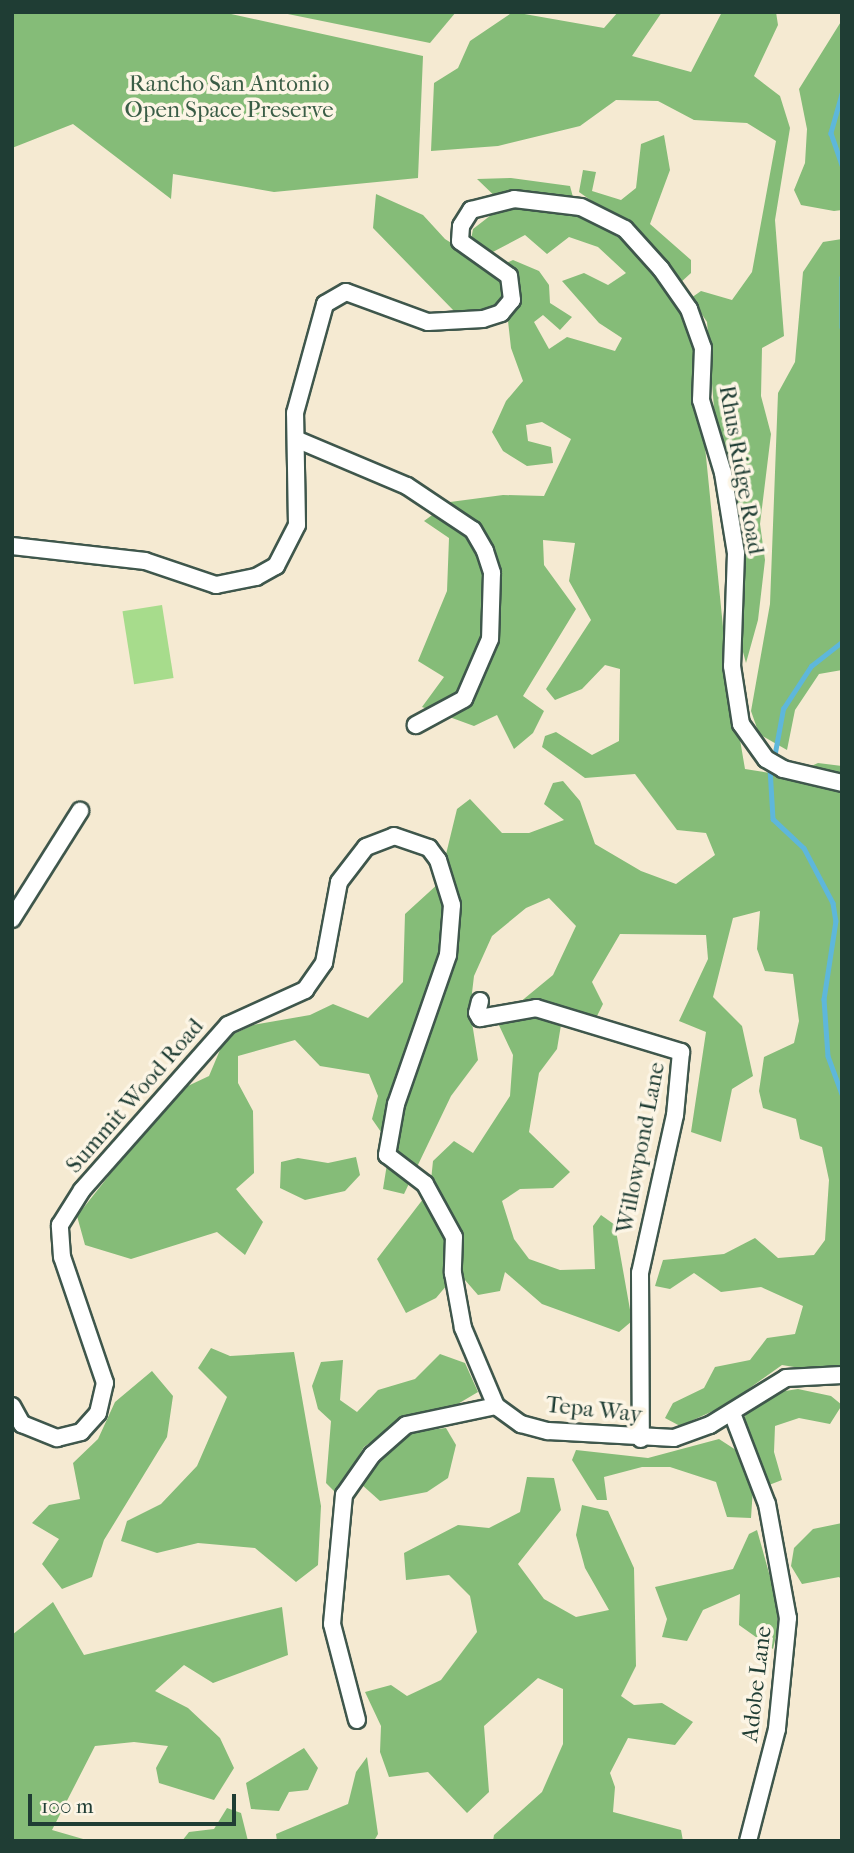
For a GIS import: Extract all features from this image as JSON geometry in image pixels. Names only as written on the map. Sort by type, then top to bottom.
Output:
[{"type":"street","name":"Rhus Ridge Road","points":[[12,546],[145,561],[216,585],[256,577],[276,566],[297,525],[298,440],[295,413],[304,370],[325,304],[333,296],[359,294],[385,308],[428,322],[483,319],[501,313],[512,300],[509,276],[460,242],[461,226],[471,210],[514,199],[581,207],[625,229],[689,310],[703,348],[701,400],[723,474],[736,554],[732,666],[741,724],[766,760],[783,769],[842,783]]},
{"type":"street","points":[[298,440],[407,486],[473,530],[485,551],[492,573],[490,639],[464,699],[416,725]]},
{"type":"street","points":[[12,919],[80,811]]},
{"type":"street","name":"Summit Wood Road","points":[[13,1410],[22,1424],[57,1438],[80,1432],[98,1413],[105,1382],[62,1257],[60,1225],[82,1190],[228,1025],[305,990],[324,964],[339,882],[366,847],[394,836],[429,848],[438,860],[453,905],[448,955],[396,1104],[387,1155],[425,1184],[454,1237],[453,1273],[463,1328],[496,1406]]},
{"type":"street","name":"Willowpond Lane","points":[[480,1001],[477,1013],[481,1018],[536,1008],[681,1052],[675,1115],[640,1273],[641,1439]]},
{"type":"street","name":"Tepa Way","points":[[496,1406],[521,1424],[548,1431],[641,1439],[674,1438],[732,1413],[786,1378],[842,1375]]},
{"type":"street","points":[[357,1720],[332,1624],[344,1494],[372,1455],[406,1425],[496,1406]]},
{"type":"street","name":"Adobe Lane","points":[[732,1413],[767,1504],[788,1618],[777,1729],[748,1841]]},
{"type":"green space","name":"Rancho San Antonio Open Space Preserve","points":[[12,12],[222,12],[423,56],[418,178],[274,192],[173,174],[171,199],[73,124],[12,148]]},
{"type":"green space","points":[[278,12],[456,12],[430,43]]},
{"type":"green space","points":[[513,12],[604,28],[618,12],[662,12],[632,56],[691,72],[722,12],[776,12],[778,25],[754,76],[780,96],[790,128],[775,220],[784,336],[762,348],[761,396],[771,434],[760,524],[765,560],[758,620],[746,663],[734,619],[727,556],[737,499],[715,420],[707,322],[691,298],[701,291],[732,300],[752,272],[776,141],[747,123],[694,120],[658,101],[616,100],[580,126],[498,146],[431,151],[434,83],[458,68],[470,41]]},
{"type":"green space","points":[[842,20],[842,210],[834,211],[801,205],[794,190],[805,163],[807,129],[799,89]]},
{"type":"green space","points":[[664,135],[670,170],[650,224],[691,260],[691,273],[680,283],[643,237],[579,192],[583,170],[596,172],[592,191],[621,200],[636,188],[641,144]]},
{"type":"green space","points":[[511,178],[570,186],[577,212],[637,249],[693,326],[726,657],[745,769],[789,776],[818,763],[842,766],[842,1375],[782,1365],[747,1390],[739,1410],[713,1411],[680,1426],[665,1418],[673,1403],[704,1388],[715,1367],[750,1360],[767,1338],[795,1334],[803,1306],[761,1287],[721,1292],[694,1273],[670,1289],[655,1286],[663,1260],[724,1254],[755,1238],[778,1258],[814,1255],[825,1240],[829,1180],[822,1147],[800,1139],[796,1119],[763,1108],[759,1091],[764,1057],[794,1043],[799,1021],[793,974],[765,971],[757,949],[760,911],[733,918],[713,997],[742,1026],[753,1076],[732,1089],[721,1142],[691,1132],[706,1032],[679,1021],[708,959],[706,935],[620,934],[592,982],[603,1004],[595,1020],[562,1019],[557,1049],[539,1073],[529,1132],[570,1172],[553,1188],[520,1189],[502,1201],[514,1239],[529,1259],[560,1270],[595,1269],[593,1226],[601,1215],[615,1225],[632,1321],[619,1332],[542,1304],[505,1272],[500,1291],[478,1295],[458,1272],[436,1298],[406,1313],[377,1259],[430,1190],[433,1161],[454,1141],[473,1153],[510,1096],[513,1055],[497,1021],[553,975],[576,926],[549,898],[526,908],[492,936],[474,976],[470,1010],[478,1060],[451,1096],[404,1194],[383,1189],[390,1145],[372,1119],[378,1096],[369,1074],[320,1066],[295,1040],[238,1056],[238,1083],[253,1111],[254,1173],[236,1189],[263,1222],[245,1255],[217,1232],[131,1259],[85,1245],[77,1216],[175,1092],[209,1076],[225,1038],[253,1025],[310,1015],[333,1004],[368,1018],[403,982],[405,914],[439,883],[457,809],[470,799],[502,833],[529,833],[564,820],[544,804],[553,783],[563,781],[580,801],[595,844],[641,871],[676,884],[715,855],[706,833],[677,830],[635,774],[585,778],[542,747],[545,736],[556,732],[592,755],[619,741],[620,669],[605,665],[582,689],[555,700],[546,689],[591,620],[569,581],[575,543],[543,540],[544,565],[576,609],[523,696],[544,711],[533,733],[514,749],[497,715],[474,726],[422,707],[444,677],[418,661],[447,591],[449,538],[424,521],[450,502],[503,495],[544,496],[571,439],[542,422],[526,425],[528,441],[551,447],[553,463],[527,466],[503,451],[492,432],[506,401],[523,381],[511,348],[508,321],[455,312],[373,228],[376,194],[423,215],[445,239],[492,269],[513,260],[539,271],[549,285],[550,303],[572,317],[560,330],[543,315],[534,322],[549,349],[567,337],[615,351],[622,338],[599,323],[562,281],[584,273],[608,285],[626,273],[598,247],[569,237],[547,254],[525,235],[489,254],[471,240],[473,229],[504,205],[477,179]]},
{"type":"green space","points":[[842,239],[842,670],[819,674],[795,710],[787,750],[759,734],[751,711],[770,604],[778,393],[795,362],[803,272],[823,242]]},
{"type":"green space","points":[[162,605],[174,678],[134,684],[122,611]]},
{"type":"green space","points":[[356,1157],[360,1175],[345,1191],[305,1200],[280,1188],[281,1162],[298,1158],[328,1163]]},
{"type":"green space","points":[[211,1348],[230,1356],[294,1352],[321,1506],[318,1565],[296,1582],[255,1548],[198,1543],[157,1553],[121,1541],[127,1521],[161,1504],[197,1466],[227,1397],[198,1368]]},
{"type":"green space","points":[[440,1354],[465,1363],[478,1392],[456,1405],[409,1415],[364,1447],[336,1493],[326,1483],[331,1421],[318,1409],[312,1386],[321,1362],[343,1360],[340,1400],[357,1412],[378,1390],[415,1379]]},
{"type":"green space","points":[[152,1371],[173,1396],[167,1437],[104,1540],[92,1577],[62,1589],[42,1564],[59,1539],[32,1523],[49,1505],[80,1499],[73,1463],[98,1439],[115,1402]]},
{"type":"green space","points":[[798,1389],[831,1396],[842,1405],[830,1424],[799,1418],[775,1426],[774,1452],[782,1480],[769,1485],[743,1427],[747,1407],[772,1393]]},
{"type":"green space","points":[[446,1428],[456,1445],[448,1478],[427,1492],[380,1501],[361,1484],[375,1463],[411,1432]]},
{"type":"green space","points":[[719,1439],[739,1452],[753,1488],[751,1518],[727,1517],[716,1482],[670,1467],[642,1467],[604,1477],[607,1500],[597,1500],[572,1460],[576,1450],[648,1458]]},
{"type":"green space","points":[[527,1477],[554,1478],[561,1510],[518,1564],[544,1599],[576,1617],[609,1610],[585,1568],[576,1535],[582,1505],[608,1511],[634,1568],[636,1666],[621,1696],[634,1705],[662,1703],[693,1722],[675,1745],[628,1738],[610,1773],[615,1787],[613,1812],[681,1830],[683,1841],[493,1841],[494,1835],[542,1792],[563,1744],[563,1689],[538,1678],[484,1726],[489,1792],[467,1813],[428,1772],[389,1777],[380,1752],[381,1726],[365,1692],[391,1685],[407,1696],[441,1680],[477,1632],[470,1596],[449,1575],[406,1580],[404,1553],[458,1525],[489,1528],[520,1512]]},
{"type":"green space","points":[[842,1523],[842,1580],[839,1577],[802,1584],[791,1566],[794,1548],[813,1529]]},
{"type":"green space","points":[[757,1530],[776,1598],[778,1628],[773,1649],[739,1625],[740,1594],[703,1610],[687,1641],[662,1637],[667,1619],[655,1587],[733,1569],[749,1534]]},
{"type":"green space","points":[[53,1602],[84,1655],[282,1607],[288,1655],[213,1683],[184,1665],[155,1691],[188,1708],[220,1738],[234,1768],[214,1800],[159,1783],[156,1768],[168,1746],[134,1742],[95,1746],[52,1830],[90,1841],[12,1841],[12,1635]]},
{"type":"green space","points":[[304,1748],[318,1768],[308,1790],[289,1792],[279,1811],[251,1809],[246,1783]]},
{"type":"green space","points":[[367,1757],[378,1834],[374,1841],[277,1841],[276,1834],[348,1804],[356,1772]]},
{"type":"green space","points":[[227,1808],[241,1813],[248,1841],[182,1841],[189,1832],[214,1829]]},
{"type":"waterway","points":[[842,94],[831,133],[842,165]]},
{"type":"waterway","points":[[842,277],[842,327]]},
{"type":"waterway","points":[[774,758],[783,709],[811,666],[842,642]]},
{"type":"waterway","points":[[770,768],[773,819],[804,848],[833,903],[836,921],[824,999],[828,1056],[842,1094]]}]
